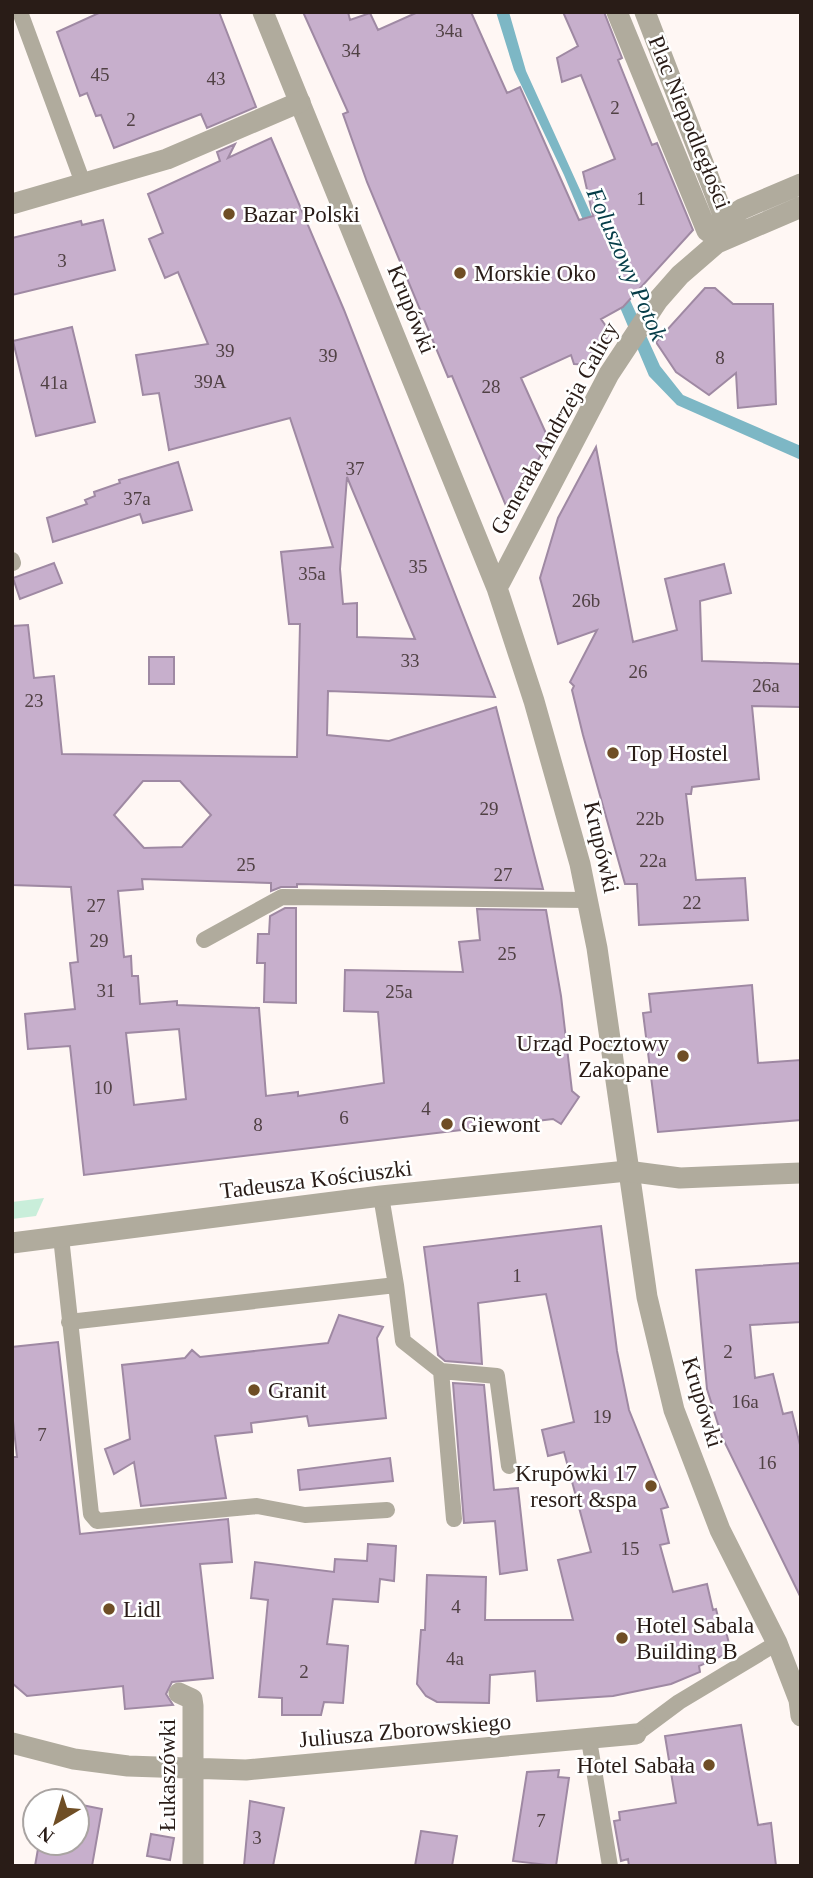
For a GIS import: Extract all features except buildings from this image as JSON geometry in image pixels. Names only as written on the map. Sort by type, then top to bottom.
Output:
[{"type":"street","name":"Krupówki","points":[[263,12],[497,588],[561,788],[597,948],[647,1297],[674,1410],[720,1530],[778,1643],[800,1705]]},
{"type":"street","name":"Plac Niepodległości","points":[[617,12],[706,231],[728,227],[742,209],[801,184]]},
{"type":"street","points":[[645,12],[728,227]]},
{"type":"street","points":[[12,204],[167,159],[300,102]]},
{"type":"street","name":"Generała Andrzeja Galicy","points":[[497,588],[625,347],[644,318],[680,275],[728,227],[801,207]]},
{"type":"street","name":"Tadeusza Kościuszki","points":[[12,1243],[381,1196],[627,1171],[680,1178],[801,1173]]},
{"type":"street","name":"Łukaszówki","points":[[179,1693],[192,1699],[194,1706],[193,1866]]},
{"type":"street","name":"Juliusza Zborowskiego","points":[[12,1742],[74,1759],[192,1770],[307,1766],[636,1734]]},
{"type":"lane","points":[[20,12],[83,183]]},
{"type":"lane","points":[[204,940],[282,897],[587,900]]},
{"type":"lane","points":[[381,1196],[403,1341],[441,1371],[496,1376],[509,1466]]},
{"type":"lane","points":[[61,1237],[91,1514],[97,1521],[257,1506],[305,1515],[387,1510]]},
{"type":"lane","points":[[69,1322],[396,1284]]},
{"type":"lane","points":[[441,1371],[454,1519]]},
{"type":"lane","name":"Juliusza Zborowskiego","points":[[636,1734],[679,1702],[778,1643]]},
{"type":"lane","points":[[589,1740],[610,1866]]},
{"type":"green space","points":[[44,1198],[36,1216],[12,1219],[12,1202]]},
{"type":"water","points":[[496,12],[509,12],[526,71],[660,366],[683,395],[801,446],[801,460],[677,405],[649,376],[564,175],[514,70]]},
{"type":"place","name":"Bazar Polski","points":[[229,214]]},
{"type":"place","name":"Morskie Oko","points":[[460,273]]},
{"type":"place","name":"Top Hostel","points":[[613,753]]},
{"type":"place","name":"Urząd Pocztowy Zakopane","points":[[683,1056]]},
{"type":"place","name":"Giewont","points":[[447,1124]]},
{"type":"place","name":"Granit","points":[[254,1390]]},
{"type":"place","name":"Krupówki 17 resort &spa","points":[[651,1486]]},
{"type":"place","name":"Lidl","points":[[109,1609]]},
{"type":"place","name":"Hotel Sabala Building B","points":[[622,1638]]},
{"type":"place","name":"Hotel Sabała","points":[[709,1765]]},
{"type":"water label","name":"Foluszowy Potok","points":[[627,264]]}]
